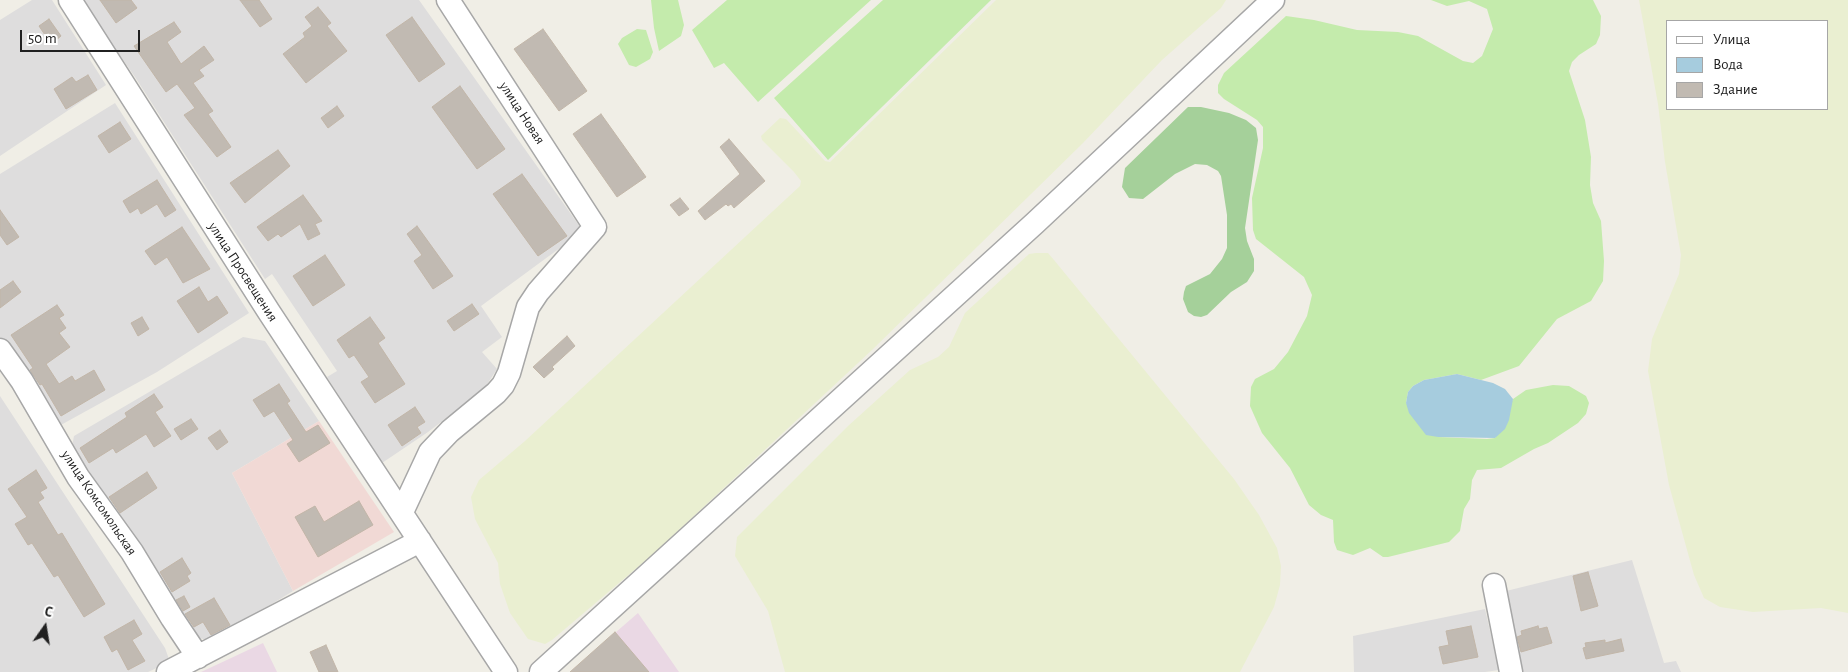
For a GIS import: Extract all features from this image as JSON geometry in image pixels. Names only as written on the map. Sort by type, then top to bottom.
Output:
[{"type":"street","name":"улица Просвещения","points":[[70,0],[269,312],[506,672]]},
{"type":"street","name":"улица Новая","points":[[402,512],[430,452],[450,431],[496,393],[503,384],[509,373],[528,307],[538,292],[595,227],[448,0]]},
{"type":"street","points":[[541,672],[1035,223],[1273,0]]},
{"type":"street","name":"улица Комсомольская","points":[[0,350],[22,381],[78,477],[132,552],[198,657]]},
{"type":"street","points":[[168,672],[420,541]]},
{"type":"street","points":[[1494,585],[1511,672]]},
{"type":"shaded area","points":[[32,0],[52,0],[106,85],[0,156],[0,20]]},
{"type":"shaded area","points":[[81,0],[419,0],[583,231],[481,306],[502,337],[482,352],[497,369],[484,389],[428,432],[382,463],[327,377],[337,371],[272,274],[265,279],[135,77]]},
{"type":"shaded area","points":[[115,103],[249,313],[157,372],[59,426],[0,337],[0,174]]},
{"type":"shaded area","points":[[243,337],[265,341],[319,421],[232,473],[293,591],[213,640],[194,638],[72,446],[74,436]]},
{"type":"shaded area","points":[[0,396],[165,648],[170,662],[148,672],[0,672]]},
{"type":"shaded area","points":[[319,421],[394,532],[293,591],[232,473]]},
{"type":"shaded area","points":[[1632,560],[1664,663],[1676,661],[1681,672],[1517,672],[1502,592]]},
{"type":"shaded area","points":[[1485,609],[1499,670],[1485,672],[1354,672],[1353,636]]},
{"type":"shaded area","points":[[638,613],[679,672],[570,672]]},
{"type":"shaded area","points":[[263,643],[277,672],[201,672],[229,659]]},
{"type":"green space","points":[[651,0],[678,0],[684,25],[681,36],[659,51],[654,28]]},
{"type":"green space","points":[[727,0],[871,0],[758,102],[724,63],[714,68],[692,30]]},
{"type":"green space","points":[[883,0],[991,0],[828,160],[774,98]]},
{"type":"green space","points":[[996,0],[1226,0],[1221,8],[1162,60],[1083,143],[872,350],[652,555],[552,640],[545,644],[528,639],[510,613],[500,584],[498,563],[475,519],[471,497],[479,480],[525,441],[800,186],[801,181],[794,172],[762,140],[761,136],[780,118],[786,119],[825,161],[830,162]]},
{"type":"green space","points":[[1431,0],[1593,0],[1601,16],[1600,35],[1596,44],[1572,62],[1569,71],[1585,120],[1591,157],[1590,185],[1593,203],[1601,221],[1604,261],[1603,281],[1591,301],[1557,319],[1519,366],[1481,380],[1457,374],[1424,380],[1413,386],[1408,392],[1406,403],[1438,437],[1487,439],[1495,438],[1513,399],[1526,390],[1553,385],[1569,386],[1586,396],[1589,403],[1586,414],[1578,423],[1548,443],[1501,468],[1477,470],[1472,480],[1470,499],[1464,509],[1460,531],[1449,542],[1388,557],[1383,557],[1370,548],[1353,555],[1337,550],[1334,542],[1333,520],[1321,515],[1309,505],[1290,468],[1262,433],[1250,406],[1251,387],[1255,379],[1274,369],[1288,352],[1307,316],[1312,295],[1304,277],[1256,239],[1253,230],[1252,198],[1263,148],[1263,127],[1257,120],[1224,99],[1218,93],[1218,85],[1224,73],[1286,16],[1357,30],[1398,32],[1418,36],[1463,61],[1473,63],[1482,56],[1493,29],[1487,9],[1469,1],[1447,6]]},
{"type":"green space","points":[[1639,0],[1848,0],[1848,613],[1821,608],[1753,612],[1720,607],[1704,598],[1694,575],[1669,485],[1648,371],[1652,339],[1679,274],[1681,255],[1665,162],[1658,104]]},
{"type":"green space","points":[[637,29],[646,30],[653,52],[650,59],[636,67],[629,65],[618,44],[622,38]]},
{"type":"green space","points":[[1188,107],[1201,107],[1229,113],[1246,120],[1256,128],[1258,140],[1245,228],[1247,241],[1254,259],[1254,271],[1247,282],[1231,292],[1207,315],[1201,317],[1194,316],[1188,312],[1183,299],[1186,286],[1210,274],[1222,259],[1227,248],[1227,215],[1221,176],[1218,171],[1207,165],[1195,164],[1175,174],[1143,199],[1129,198],[1122,187],[1125,168]]},
{"type":"green space","points":[[1048,253],[1234,479],[1259,515],[1277,548],[1281,566],[1280,585],[1274,607],[1240,672],[785,672],[768,611],[735,556],[737,537],[848,426],[910,370],[938,357],[949,347],[965,313],[1029,254]]},
{"type":"water","points":[[1457,374],[1493,383],[1505,389],[1513,399],[1509,420],[1505,429],[1495,438],[1426,435],[1409,413],[1406,403],[1408,392],[1413,386],[1424,380]]},
{"type":"building","points":[[100,0],[131,0],[137,8],[116,23]]},
{"type":"building","points":[[240,0],[259,0],[272,19],[260,27]]},
{"type":"building","points":[[318,7],[331,23],[327,26],[347,51],[306,83],[283,54],[305,37],[303,33],[312,26],[305,17]]},
{"type":"building","points":[[412,17],[445,64],[419,82],[386,35]]},
{"type":"building","points":[[49,19],[61,36],[51,44],[39,26]]},
{"type":"building","points":[[174,22],[181,32],[167,42],[181,64],[204,46],[214,60],[199,70],[204,76],[193,83],[213,111],[208,114],[231,147],[217,157],[184,115],[195,108],[177,84],[166,92],[134,46]]},
{"type":"building","points":[[543,29],[587,91],[559,111],[514,49]]},
{"type":"building","points":[[88,75],[97,90],[66,109],[54,89],[72,77],[76,82]]},
{"type":"building","points":[[460,86],[505,149],[477,169],[432,107]]},
{"type":"building","points":[[337,106],[344,116],[328,128],[321,118]]},
{"type":"building","points":[[601,114],[646,177],[617,197],[573,134]]},
{"type":"building","points":[[120,122],[131,139],[109,153],[98,136]]},
{"type":"building","points":[[729,139],[765,181],[734,208],[731,204],[728,206],[726,204],[705,220],[698,211],[740,174],[720,147]]},
{"type":"building","points":[[278,150],[290,166],[245,203],[230,183]]},
{"type":"building","points":[[522,174],[567,236],[538,256],[493,194]]},
{"type":"building","points":[[157,180],[176,210],[165,217],[157,204],[141,214],[138,208],[130,213],[123,201]]},
{"type":"building","points":[[303,195],[322,221],[315,224],[320,234],[308,240],[300,224],[281,237],[278,234],[268,241],[257,227]]},
{"type":"building","points":[[680,198],[689,209],[679,216],[670,205]]},
{"type":"building","points":[[0,210],[19,237],[7,245],[0,235]]},
{"type":"building","points":[[417,226],[453,276],[433,289],[414,261],[422,255],[407,234]]},
{"type":"building","points":[[182,227],[210,269],[183,283],[167,257],[155,265],[145,251]]},
{"type":"building","points":[[325,255],[345,285],[313,306],[293,276]]},
{"type":"building","points":[[13,281],[21,292],[0,308],[0,290]]},
{"type":"building","points":[[199,287],[208,302],[217,296],[228,313],[198,333],[177,301]]},
{"type":"building","points":[[472,304],[479,314],[454,331],[447,321]]},
{"type":"building","points":[[57,305],[64,315],[59,318],[66,328],[59,333],[70,347],[46,364],[59,384],[72,376],[75,381],[94,370],[105,390],[61,416],[42,384],[40,385],[30,370],[33,368],[11,335]]},
{"type":"building","points":[[142,317],[149,329],[138,336],[131,323]]},
{"type":"building","points":[[370,317],[385,338],[378,343],[405,384],[375,403],[361,382],[369,377],[354,355],[349,358],[337,340]]},
{"type":"building","points":[[567,336],[575,346],[552,367],[554,369],[544,378],[533,367]]},
{"type":"building","points":[[279,384],[290,401],[287,403],[306,432],[318,425],[330,443],[299,462],[287,444],[293,440],[274,411],[264,417],[253,400]]},
{"type":"building","points":[[154,394],[163,407],[155,412],[171,436],[154,447],[146,434],[116,453],[113,448],[89,463],[80,448],[127,417],[125,413]]},
{"type":"building","points":[[415,407],[425,422],[417,427],[421,433],[402,446],[388,425]]},
{"type":"building","points":[[191,419],[198,429],[181,440],[174,429]]},
{"type":"building","points":[[220,430],[228,442],[217,450],[208,438]]},
{"type":"building","points":[[36,470],[47,488],[40,492],[44,498],[38,502],[58,535],[62,533],[105,604],[84,617],[58,575],[54,577],[32,543],[28,545],[15,524],[27,517],[8,489]]},
{"type":"building","points":[[147,472],[157,488],[120,513],[109,497]]},
{"type":"building","points":[[359,501],[373,525],[318,557],[295,517],[315,506],[324,522]]},
{"type":"building","points":[[182,558],[191,573],[187,576],[190,581],[172,592],[160,572]]},
{"type":"building","points":[[1588,572],[1598,606],[1581,611],[1573,576]]},
{"type":"building","points":[[184,596],[190,607],[183,611],[176,600]]},
{"type":"building","points":[[214,598],[230,625],[211,635],[203,622],[194,627],[185,614]]},
{"type":"building","points":[[134,620],[142,634],[132,640],[145,661],[128,670],[117,649],[112,652],[104,637]]},
{"type":"building","points":[[1471,626],[1478,657],[1443,664],[1439,647],[1449,645],[1446,631]]},
{"type":"building","points":[[1538,626],[1539,629],[1547,627],[1552,643],[1521,652],[1517,637],[1522,635],[1521,631]]},
{"type":"building","points":[[615,632],[649,672],[570,672]]},
{"type":"building","points":[[1621,639],[1624,651],[1586,659],[1583,648],[1586,647],[1585,643],[1605,640],[1605,643]]},
{"type":"building","points":[[326,645],[338,672],[319,672],[310,652]]}]
